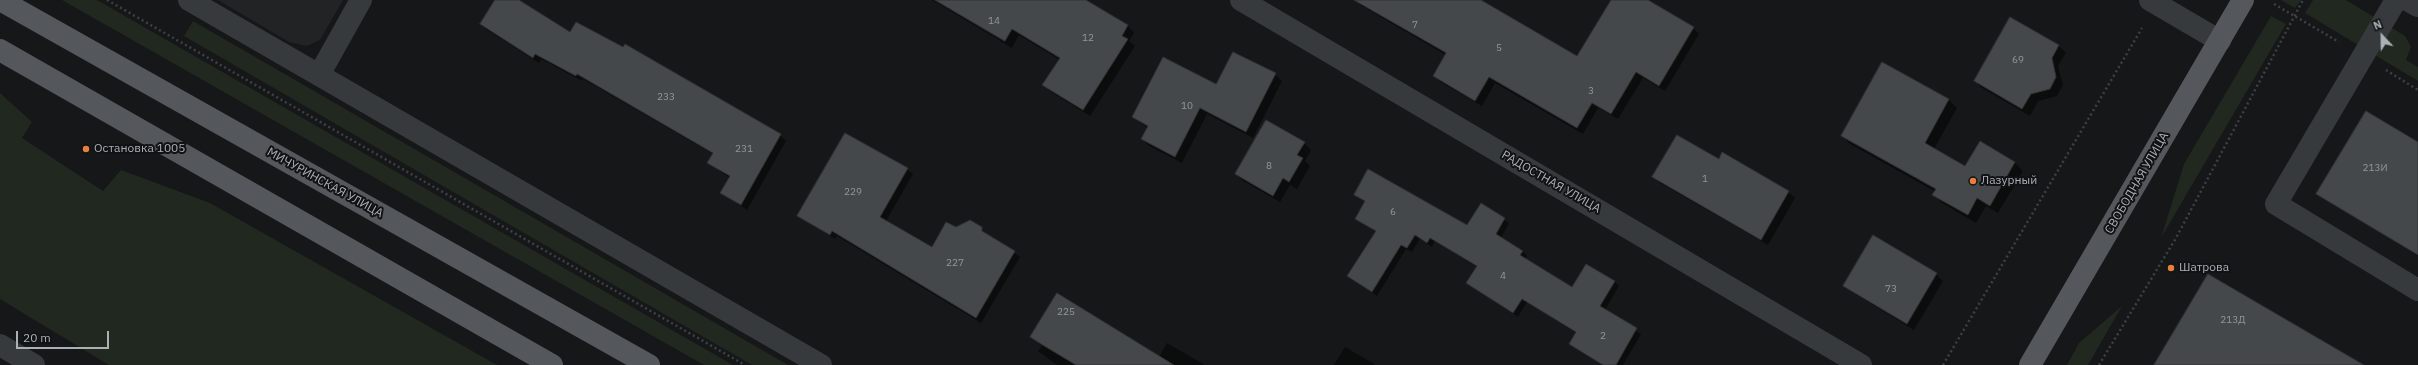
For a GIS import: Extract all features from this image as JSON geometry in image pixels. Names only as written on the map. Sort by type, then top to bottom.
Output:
[{"type":"main road","name":"МИЧУРИНСКАЯ УЛИЦА","points":[[0,0],[649,365]]},
{"type":"main road","name":"СВОБОДНАЯ УЛИЦА","points":[[2030,365],[2243,0]]},
{"type":"main road","points":[[0,50],[552,365]]},
{"type":"street","points":[[189,0],[821,365]]},
{"type":"street","points":[[319,75],[362,0]]},
{"type":"street","name":"РАДОСТНАЯ УЛИЦА","points":[[1241,0],[1862,365]]},
{"type":"street","points":[[2150,0],[2220,41]]},
{"type":"street","points":[[2396,0],[2276,204],[2418,290]]},
{"type":"street","points":[[2407,0],[2418,6]]},
{"type":"street","points":[[0,345],[34,365]]},
{"type":"path","points":[[108,0],[745,365]]},
{"type":"path","points":[[2099,365],[2178,233],[2303,0]]},
{"type":"path","points":[[1943,365],[2140,32]]},
{"type":"shaded area","points":[[62,0],[97,0],[733,365],[704,365]]},
{"type":"shaded area","points":[[218,0],[343,0],[320,40],[307,46],[289,42]]},
{"type":"shaded area","points":[[2281,0],[2301,0],[2295,8]]},
{"type":"shaded area","points":[[2313,0],[2346,0],[2405,36],[2411,47],[2406,60],[2418,67],[2418,81],[2305,13]]},
{"type":"shaded area","points":[[2271,16],[2286,24],[2161,238],[2184,164]]},
{"type":"shaded area","points":[[193,21],[788,365],[752,365],[184,36]]},
{"type":"shaded area","points":[[0,93],[32,122],[22,138],[103,191],[121,170],[210,203],[497,365],[109,365],[0,299]]},
{"type":"shaded area","points":[[2122,306],[2088,365],[2067,365],[2079,343]]},
{"type":"building","points":[[495,0],[519,0],[570,32],[576,22],[623,47],[625,44],[781,134],[741,205],[720,193],[730,176],[707,163],[713,153],[577,74],[576,76],[535,54],[533,58],[480,24]]},
{"type":"building","points":[[935,0],[1086,0],[1128,25],[1122,36],[1128,39],[1083,110],[1042,85],[1060,58],[1012,29],[1005,41]]},
{"type":"building","points":[[1354,0],[1481,0],[1577,56],[1611,0],[1648,0],[1694,27],[1659,86],[1636,72],[1611,114],[1592,103],[1577,128],[1489,77],[1475,101],[1433,76],[1446,53]]},
{"type":"building","points":[[2010,17],[2059,45],[2052,58],[2056,77],[2050,89],[2031,94],[2022,109],[1974,81]]},
{"type":"building","points":[[1233,52],[1276,73],[1246,132],[1200,108],[1175,157],[1141,139],[1148,126],[1132,117],[1163,57],[1216,84]]},
{"type":"building","points":[[1882,62],[1949,99],[1925,143],[1965,166],[1980,141],[2015,162],[1990,206],[1977,198],[1968,215],[1932,195],[1936,189],[1841,136]]},
{"type":"building","points":[[2366,111],[2418,142],[2418,255],[2316,194]]},
{"type":"building","points":[[1266,120],[1305,142],[1297,155],[1303,158],[1289,182],[1283,178],[1273,196],[1235,174]]},
{"type":"building","points":[[845,133],[908,168],[880,217],[932,247],[946,222],[956,227],[970,220],[982,227],[982,231],[1015,251],[976,318],[832,231],[830,235],[797,216]]},
{"type":"building","points":[[1677,135],[1719,159],[1722,152],[1789,191],[1761,240],[1652,177]]},
{"type":"building","points":[[1368,169],[1467,225],[1481,203],[1505,218],[1496,234],[1523,251],[1520,255],[1572,287],[1586,264],[1615,281],[1600,306],[1637,328],[1616,365],[1603,365],[1569,344],[1576,332],[1522,299],[1513,313],[1466,283],[1477,266],[1430,238],[1427,243],[1415,235],[1407,248],[1401,245],[1372,292],[1347,276],[1376,231],[1355,219],[1365,201],[1354,195]]},
{"type":"building","points":[[1873,235],[1937,273],[1907,324],[1843,286]]},
{"type":"building","points":[[2208,274],[2364,365],[2154,365]]},
{"type":"building","points":[[1057,293],[1174,365],[1076,365],[1041,344],[1030,337]]},
{"type":"place","name":"Остановка 1005","points":[[86,149]]},
{"type":"place","name":"Лазурный","points":[[1973,181]]},
{"type":"place","name":"Шатрова","points":[[2171,268]]}]
